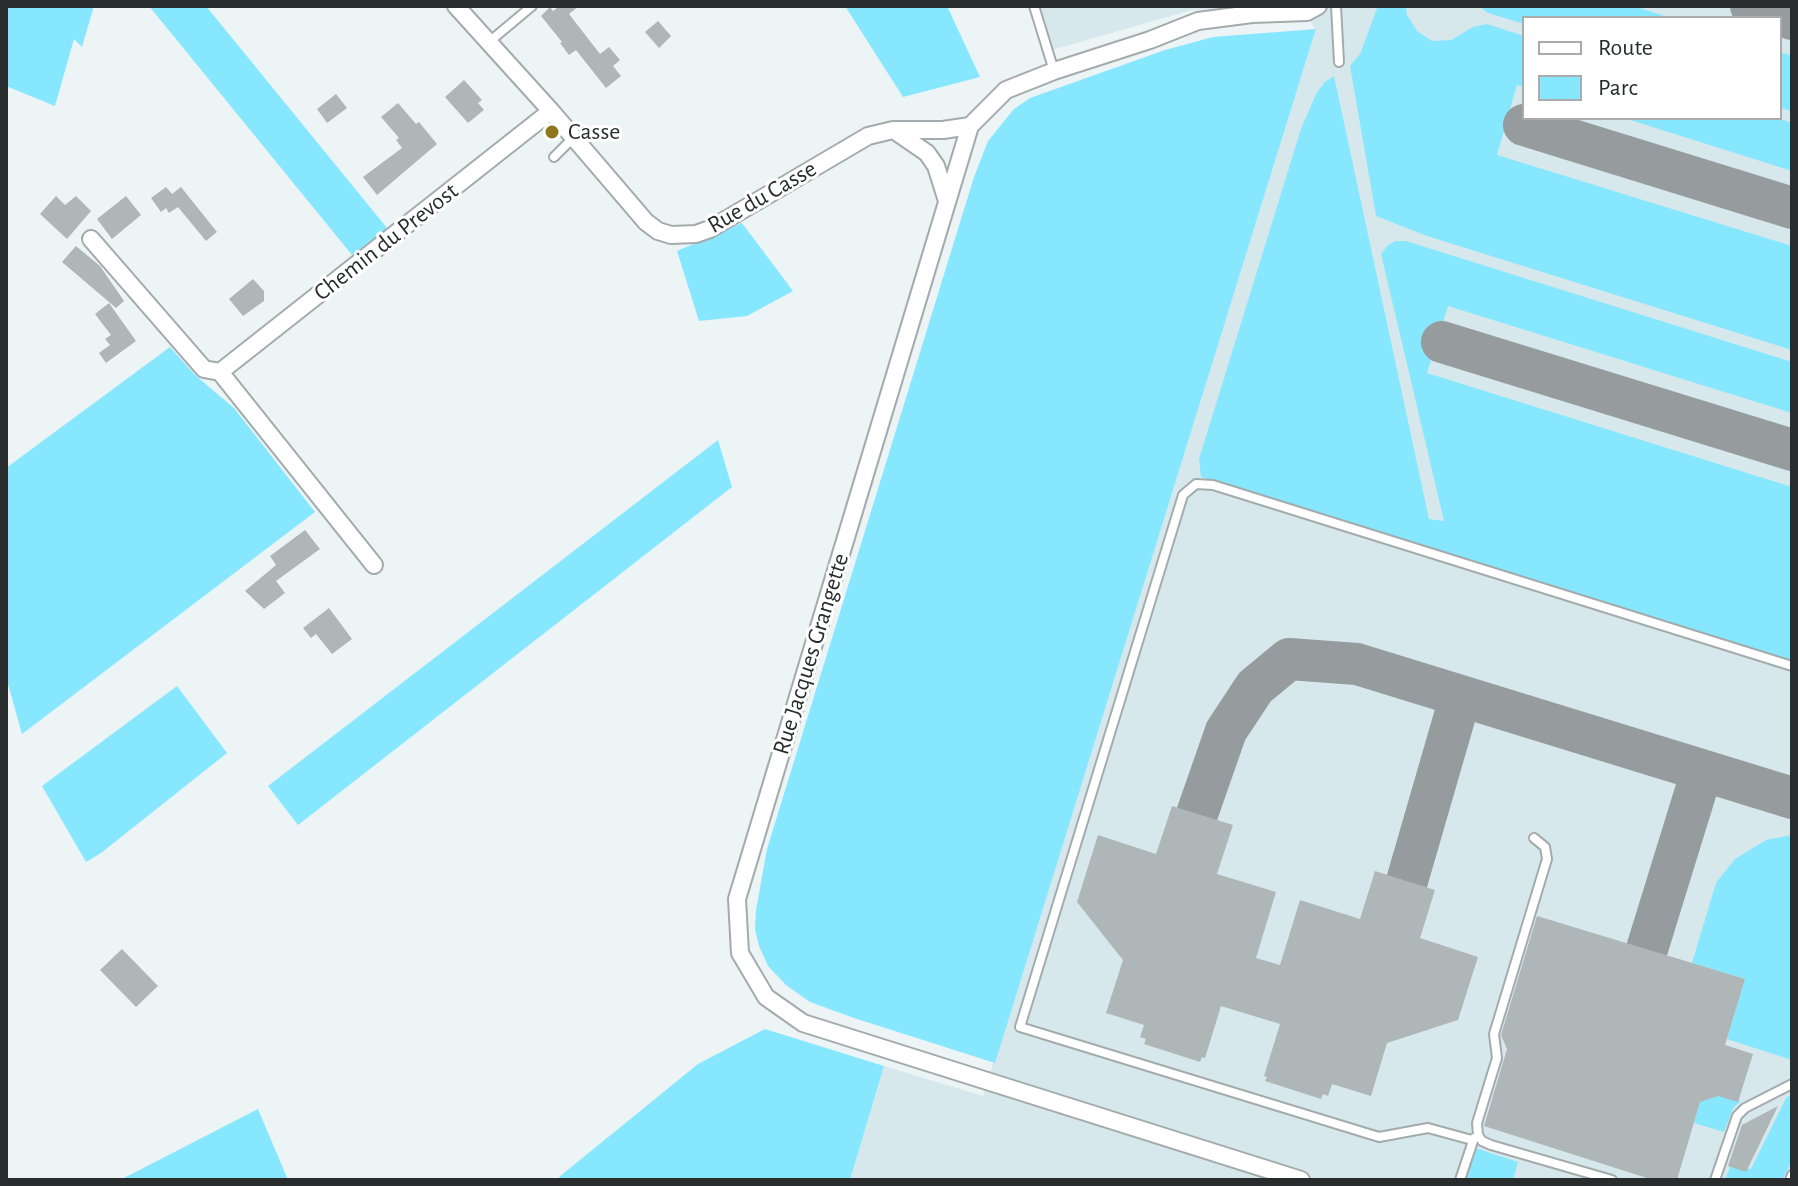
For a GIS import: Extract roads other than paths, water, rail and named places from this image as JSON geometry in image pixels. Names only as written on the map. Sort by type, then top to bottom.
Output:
[{"type":"street","name":"Rue du Casse","points":[[456,6],[646,222],[658,231],[684,236],[710,229],[868,136],[893,130],[943,130],[970,126]]},
{"type":"street","name":"Rue Jacques Grangette","points":[[1301,1180],[803,1023],[766,997],[740,953],[737,899],[970,126],[1006,90],[1198,21],[1252,14],[1307,12],[1318,6]]},
{"type":"street","name":"Chemin du Prevost","points":[[220,372],[551,111]]},
{"type":"street","points":[[893,130],[927,153],[936,166],[947,201]]},
{"type":"street","points":[[91,239],[204,369],[220,372],[374,565]]},
{"type":"lane","points":[[489,42],[532,6]]},
{"type":"lane","points":[[1034,6],[1054,71]]},
{"type":"lane","points":[[1336,6],[1339,62]]},
{"type":"lane","points":[[554,157],[574,138]]},
{"type":"lane","points":[[1612,1180],[1491,1145],[1475,1137],[1428,1128],[1379,1137],[1020,1027],[1183,495],[1196,484],[1213,485],[1792,666]]},
{"type":"lane","points":[[1460,1180],[1497,1058],[1494,1034],[1547,859],[1545,847],[1534,838]]},
{"type":"lane","points":[[1715,1180],[1737,1116],[1745,1108],[1792,1084]]},
{"type":"place","name":"Casse","points":[[552,132]]}]
